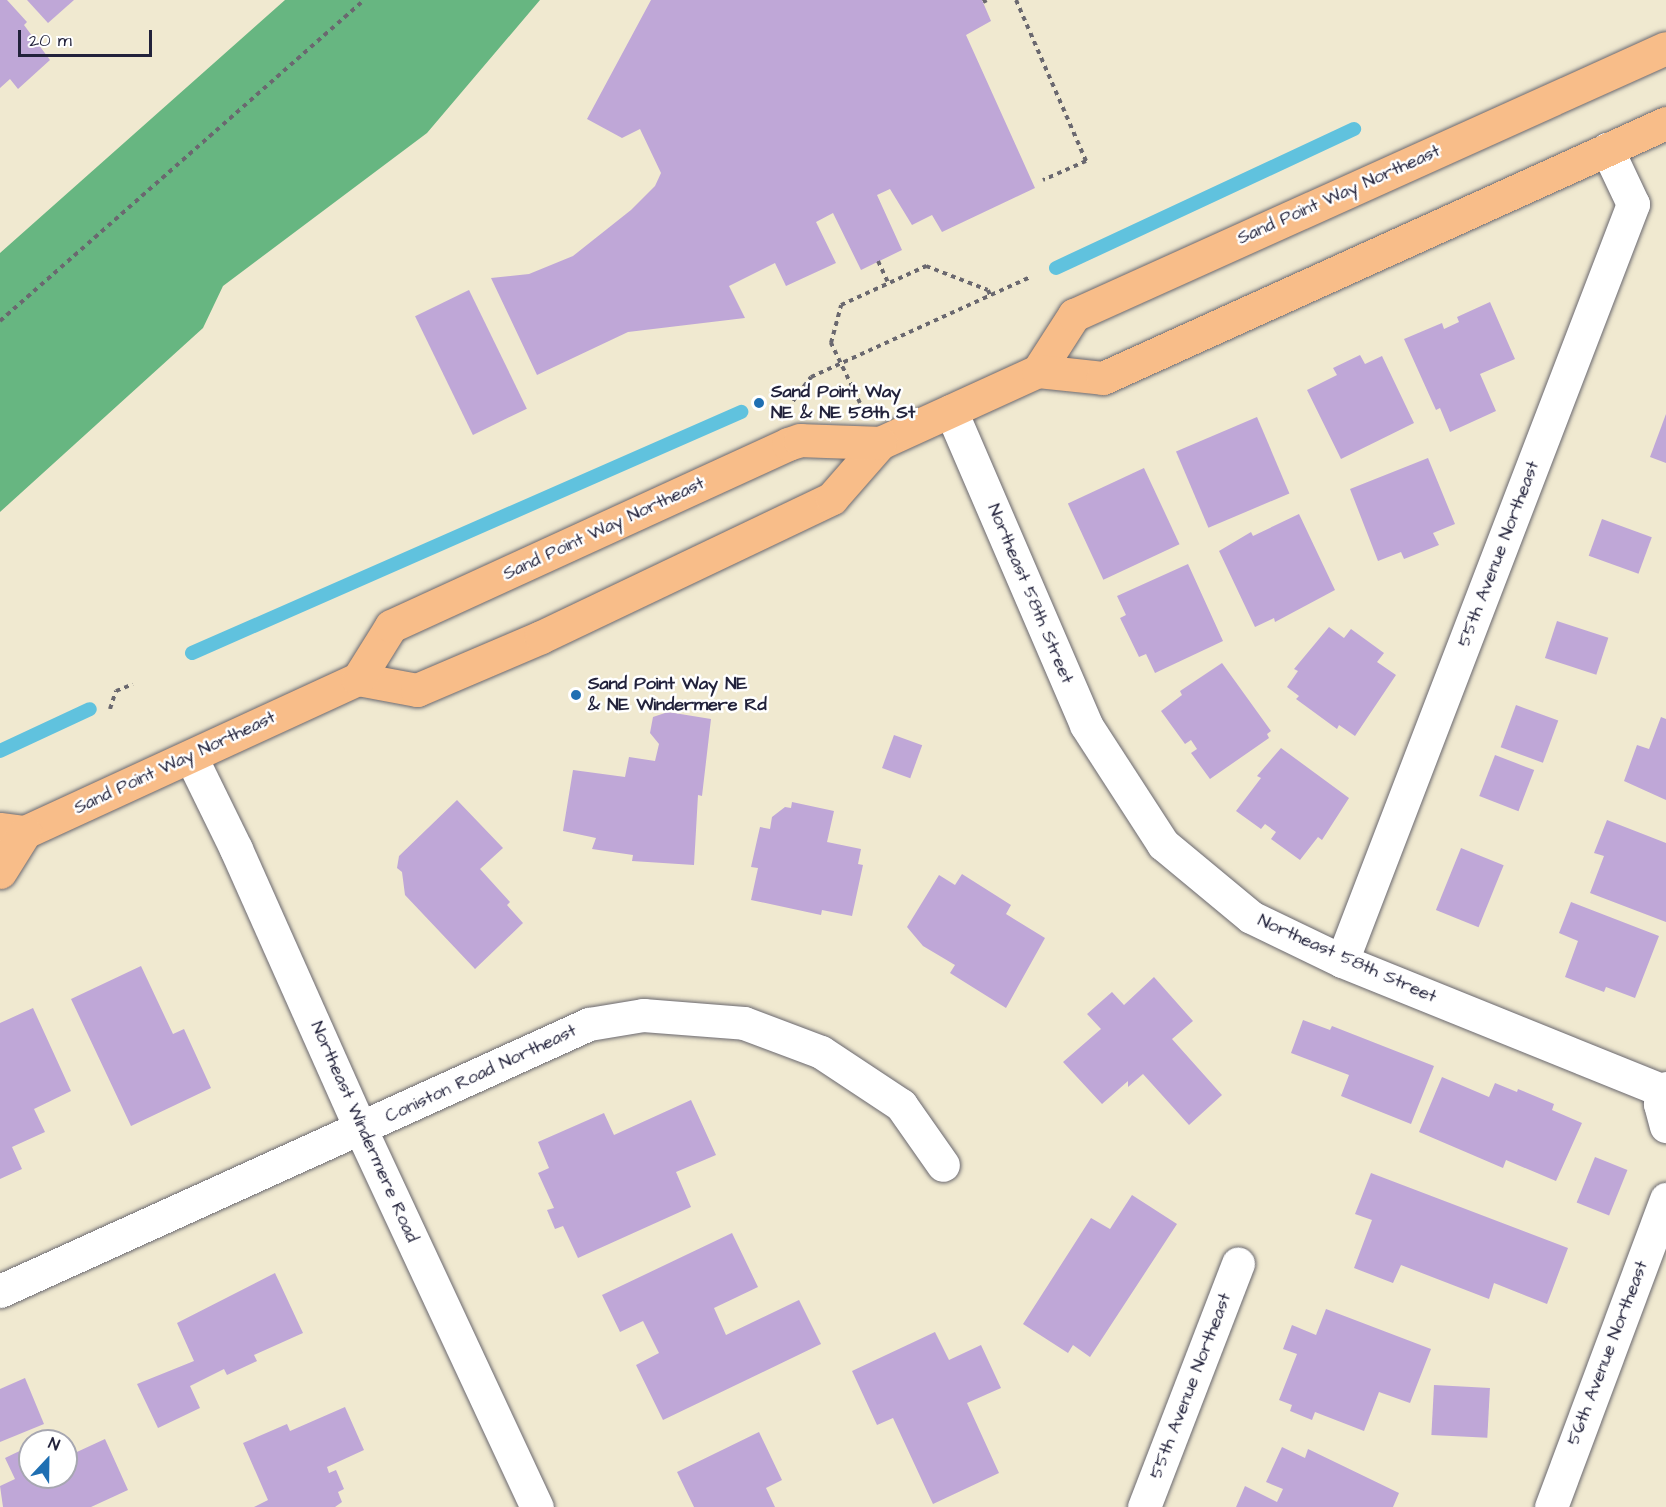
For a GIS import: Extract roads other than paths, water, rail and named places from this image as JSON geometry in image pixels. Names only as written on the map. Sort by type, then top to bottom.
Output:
[{"type":"main road","name":"Sand Point Way Northeast","points":[[0,872],[12,831],[191,758],[358,679],[392,626],[788,444],[800,440],[880,442],[951,411],[1038,371],[1074,315],[1666,48]]},
{"type":"main road","points":[[1038,371],[1103,378],[1666,123]]},
{"type":"main road","name":"Sand Point Way Northeast","points":[[358,679],[417,690],[541,637],[832,498],[880,442]]},
{"type":"street","name":"55th Avenue Northeast","points":[[1342,961],[1633,204],[1607,149]]},
{"type":"street","name":"Northeast 58th Street","points":[[951,411],[1086,725],[1163,844],[1251,917],[1342,961],[1665,1089]]},
{"type":"street","name":"Northeast Windermere Road","points":[[191,758],[236,849],[361,1130],[537,1507]]},
{"type":"street","name":"Coniston Road Northeast","points":[[0,1291],[361,1130],[589,1024],[643,1015],[744,1023],[821,1052],[901,1105],[944,1166]]},
{"type":"street","points":[[1665,1089],[1660,1104],[1666,1126]]},
{"type":"street","name":"56th Avenue Northeast","points":[[1551,1507],[1666,1199]]},
{"type":"street","name":"55th Avenue Northeast","points":[[1144,1507],[1238,1264]]},
{"type":"waterway","points":[[1056,268],[1354,129]]},
{"type":"waterway","points":[[192,653],[741,412]]},
{"type":"waterway","points":[[0,751],[90,709]]},
{"type":"place","name":"Sand Point Way NE & NE 58th St","points":[[759,403]]},
{"type":"place","name":"Sand Point Way NE & NE Windermere Rd","points":[[576,695]]}]
